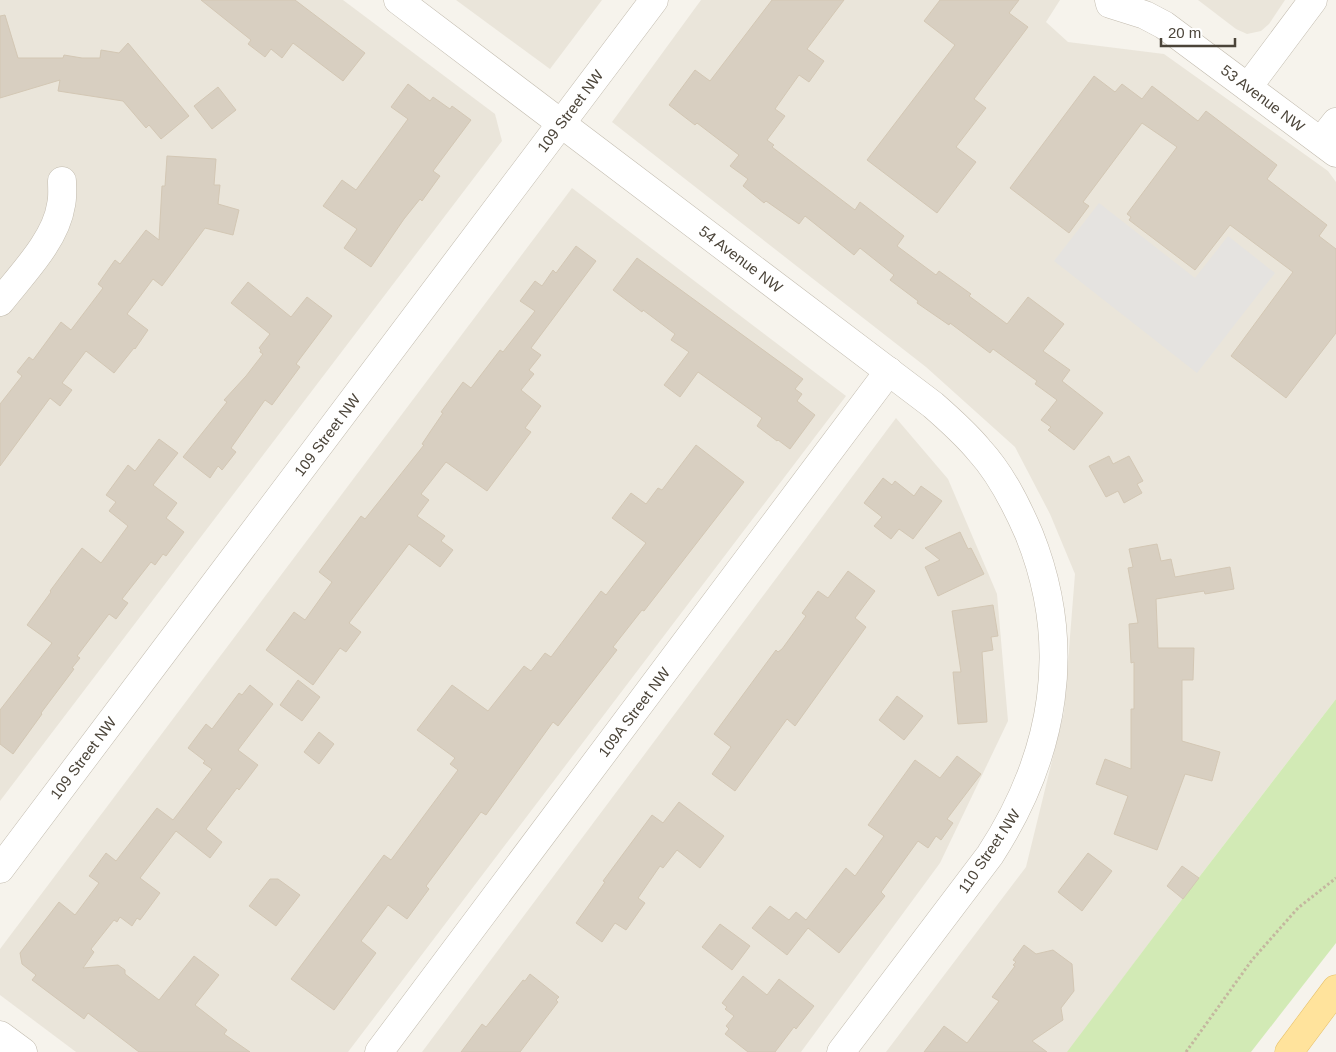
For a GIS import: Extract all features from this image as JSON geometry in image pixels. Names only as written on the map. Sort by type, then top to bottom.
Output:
[{"type":"main road","points":[[1289,1052],[1336,989]]},
{"type":"street","name":"54 Avenue NW","points":[[398,0],[933,404],[980,450],[1007,489],[1038,558]]},
{"type":"street","name":"109 Street NW","points":[[0,869],[654,0]]},
{"type":"street","points":[[1248,87],[1314,0]]},
{"type":"street","name":"53 Avenue NW","points":[[1110,2],[1145,15],[1164,25],[1248,87],[1331,138]]},
{"type":"street","points":[[0,302],[44,245],[53,228],[61,205],[62,181]]},
{"type":"street","name":"109A Street NW","points":[[379,1052],[889,371]]},
{"type":"street","name":"110 Street NW","points":[[841,1052],[990,855],[1022,801],[1045,735],[1052,696],[1053,652],[1050,607],[1038,558]]},
{"type":"street","points":[[0,1035],[22,1052]]},
{"type":"path","points":[[1186,1052],[1252,960],[1298,908],[1336,878]]},
{"type":"shaded area","points":[[0,0],[343,0],[495,114],[502,141],[0,801]]},
{"type":"shaded area","points":[[456,0],[602,0],[550,69]]},
{"type":"shaded area","points":[[701,0],[1060,0],[1046,22],[1068,42],[1164,54],[1328,171],[1336,182],[1336,699],[1173,911],[1068,1052],[886,1052],[1026,867],[1064,712],[1075,574],[1050,514],[1015,447],[926,367],[612,122]]},
{"type":"shaded area","points":[[1198,0],[1285,0],[1269,24],[1261,31],[1247,34],[1236,29]]},
{"type":"shaded area","points":[[572,188],[846,396],[348,1052],[76,1052],[0,995],[0,949]]},
{"type":"shaded area","points":[[1099,203],[1195,278],[1228,236],[1275,273],[1197,373],[1054,261]]},
{"type":"shaded area","points":[[896,418],[948,479],[997,594],[1008,721],[940,863],[801,1052],[422,1052]]},
{"type":"green space","points":[[1336,699],[1336,943],[1251,1052],[1067,1052],[1173,911]]},
{"type":"building","points":[[201,0],[295,0],[365,53],[343,81],[293,43],[282,58],[271,49],[265,57],[248,44],[251,40]]},
{"type":"building","points":[[772,0],[844,0],[807,49],[824,61],[809,82],[799,75],[775,109],[785,116],[767,140],[774,145],[772,147],[855,210],[860,202],[904,236],[897,246],[936,275],[939,271],[971,294],[969,296],[1007,324],[1028,297],[1064,324],[1043,351],[1070,370],[1062,381],[1103,413],[1074,450],[1048,430],[1051,427],[1041,420],[1057,400],[1035,384],[1037,381],[993,349],[990,353],[950,323],[949,325],[917,303],[918,301],[890,280],[894,275],[860,248],[854,255],[805,216],[799,224],[766,201],[764,203],[743,186],[748,179],[730,166],[739,155],[697,123],[695,125],[669,105],[695,70],[710,81]]},
{"type":"building","points":[[940,0],[1019,0],[1009,13],[1028,27],[974,99],[986,108],[956,147],[976,162],[937,213],[867,160],[955,45],[924,21]]},
{"type":"building","points":[[5,15],[18,58],[63,58],[64,55],[100,58],[101,50],[119,53],[128,43],[189,116],[161,139],[149,125],[146,128],[123,101],[58,91],[60,80],[0,98],[0,16]]},
{"type":"building","points":[[1094,76],[1115,92],[1122,84],[1142,99],[1152,86],[1198,121],[1206,111],[1277,165],[1267,179],[1327,225],[1319,236],[1336,249],[1336,333],[1286,398],[1231,356],[1293,272],[1230,225],[1195,270],[1129,220],[1131,217],[1127,214],[1177,147],[1142,123],[1083,202],[1089,206],[1069,233],[1010,188]]},
{"type":"building","points":[[408,84],[430,101],[433,97],[450,109],[452,106],[471,120],[433,171],[440,176],[422,201],[420,199],[404,219],[371,267],[344,248],[357,229],[323,206],[342,180],[356,190],[408,119],[391,107]]},
{"type":"building","points":[[218,87],[236,110],[212,129],[194,106]]},
{"type":"building","points":[[167,156],[216,159],[214,185],[220,185],[218,204],[239,210],[233,235],[205,228],[162,286],[153,279],[127,314],[148,330],[135,349],[114,373],[86,351],[62,383],[72,390],[60,406],[50,398],[0,466],[0,404],[22,376],[17,372],[29,357],[33,360],[61,322],[71,330],[103,288],[98,284],[115,260],[120,264],[146,230],[159,240],[162,186],[165,186]]},
{"type":"building","points":[[576,246],[596,261],[531,348],[541,355],[529,370],[534,374],[521,390],[541,406],[525,428],[531,432],[487,491],[446,462],[421,494],[429,500],[417,516],[445,536],[441,541],[453,550],[440,567],[409,544],[349,623],[361,632],[346,652],[340,648],[313,685],[266,650],[294,612],[305,620],[332,582],[319,572],[361,516],[365,519],[424,445],[422,444],[443,413],[441,412],[463,382],[471,388],[500,350],[503,352],[535,311],[520,301],[535,281],[542,286],[553,270],[556,273]]},
{"type":"building","points":[[637,258],[803,379],[795,389],[802,394],[797,401],[815,415],[790,449],[757,426],[762,418],[698,372],[680,397],[664,385],[689,352],[671,340],[675,334],[613,290]]},
{"type":"building","points":[[248,282],[291,317],[307,297],[332,316],[296,364],[300,367],[272,405],[265,400],[231,448],[236,452],[222,470],[218,466],[210,478],[183,457],[227,402],[224,400],[263,354],[259,348],[270,334],[231,303]]},
{"type":"building","points":[[159,439],[178,453],[153,485],[177,503],[166,518],[184,532],[166,556],[163,554],[155,565],[151,562],[122,599],[128,603],[116,619],[109,614],[77,656],[80,658],[72,668],[74,669],[13,754],[0,744],[0,710],[52,643],[27,625],[82,548],[101,563],[128,526],[109,511],[116,502],[106,495],[128,465],[135,471]]},
{"type":"building","points":[[696,445],[744,482],[644,611],[642,610],[613,647],[617,650],[558,726],[553,722],[486,815],[481,812],[426,886],[429,889],[407,919],[388,905],[361,941],[376,953],[334,1010],[291,979],[384,855],[391,860],[458,770],[450,764],[455,758],[417,730],[452,685],[488,711],[524,666],[531,671],[545,653],[551,657],[601,591],[606,595],[646,543],[612,518],[631,493],[646,504],[658,488],[662,490]]},
{"type":"building","points":[[1109,456],[1113,464],[1129,456],[1143,481],[1137,484],[1142,493],[1124,503],[1118,491],[1106,497],[1089,466]]},
{"type":"building","points":[[883,478],[892,485],[895,481],[914,496],[921,486],[942,501],[913,539],[899,529],[891,539],[874,526],[882,517],[864,503]]},
{"type":"building","points":[[960,532],[968,549],[971,548],[984,574],[938,596],[925,567],[940,560],[925,548]]},
{"type":"building","points":[[1157,544],[1161,561],[1171,559],[1175,577],[1230,567],[1234,589],[1205,594],[1204,591],[1156,599],[1158,648],[1194,648],[1193,680],[1182,680],[1182,741],[1220,752],[1212,781],[1185,774],[1157,850],[1114,834],[1128,796],[1096,784],[1105,759],[1131,769],[1131,709],[1134,709],[1134,662],[1131,663],[1129,624],[1138,623],[1128,568],[1133,567],[1129,549]]},
{"type":"building","points":[[848,571],[875,591],[855,618],[866,627],[795,726],[787,719],[735,791],[712,774],[731,747],[714,734],[776,650],[778,652],[782,649],[806,616],[802,613],[818,591],[828,598]]},
{"type":"building","points":[[993,605],[998,636],[991,637],[993,650],[982,652],[987,722],[958,724],[953,672],[961,672],[952,611]]},
{"type":"building","points":[[298,680],[320,697],[302,721],[280,705]]},
{"type":"building","points":[[250,685],[273,704],[238,750],[258,765],[239,790],[237,788],[206,829],[222,842],[210,858],[176,831],[140,878],[160,893],[140,920],[137,918],[132,926],[120,917],[117,922],[114,920],[91,949],[94,952],[83,968],[118,965],[125,970],[125,974],[159,1000],[194,956],[219,975],[195,1005],[227,1030],[224,1034],[250,1052],[139,1052],[88,1013],[84,1019],[32,980],[36,975],[22,964],[20,953],[59,902],[75,915],[99,883],[89,876],[106,853],[116,861],[157,808],[173,820],[212,769],[188,748],[206,724],[212,729],[239,693],[242,695]]},
{"type":"building","points":[[897,696],[923,716],[904,740],[879,720]]},
{"type":"building","points":[[319,732],[334,744],[319,764],[304,752]]},
{"type":"building","points":[[957,756],[981,774],[947,819],[953,823],[941,840],[936,836],[928,848],[918,841],[881,892],[885,896],[839,953],[808,928],[787,955],[752,928],[770,906],[789,920],[796,912],[806,920],[846,868],[855,876],[884,836],[868,825],[915,760],[940,778]]},
{"type":"building","points":[[679,802],[724,836],[700,868],[677,850],[663,868],[660,866],[638,898],[645,903],[626,930],[615,923],[602,942],[576,923],[605,882],[603,881],[652,815],[663,823]]},
{"type":"building","points":[[1088,853],[1112,871],[1082,911],[1058,892]]},
{"type":"building","points":[[1182,866],[1199,878],[1183,899],[1167,886]]},
{"type":"building","points":[[270,879],[278,879],[300,895],[276,926],[249,906]]},
{"type":"building","points":[[720,924],[750,946],[732,970],[702,947]]},
{"type":"building","points":[[1024,945],[1036,954],[1053,950],[1072,964],[1074,991],[1061,1008],[1063,1020],[1032,1041],[1047,1052],[924,1052],[944,1026],[967,1043],[999,1001],[992,997],[1015,966],[1013,965],[1016,962],[1013,960]]},
{"type":"building","points":[[530,974],[559,997],[556,1000],[558,1002],[520,1052],[461,1052],[482,1024],[486,1027],[523,980],[525,981]]},
{"type":"building","points":[[743,976],[767,995],[779,979],[814,1006],[796,1029],[794,1027],[775,1052],[748,1052],[725,1034],[729,1029],[726,1026],[734,1016],[725,1009],[727,1007],[722,1003]]}]
